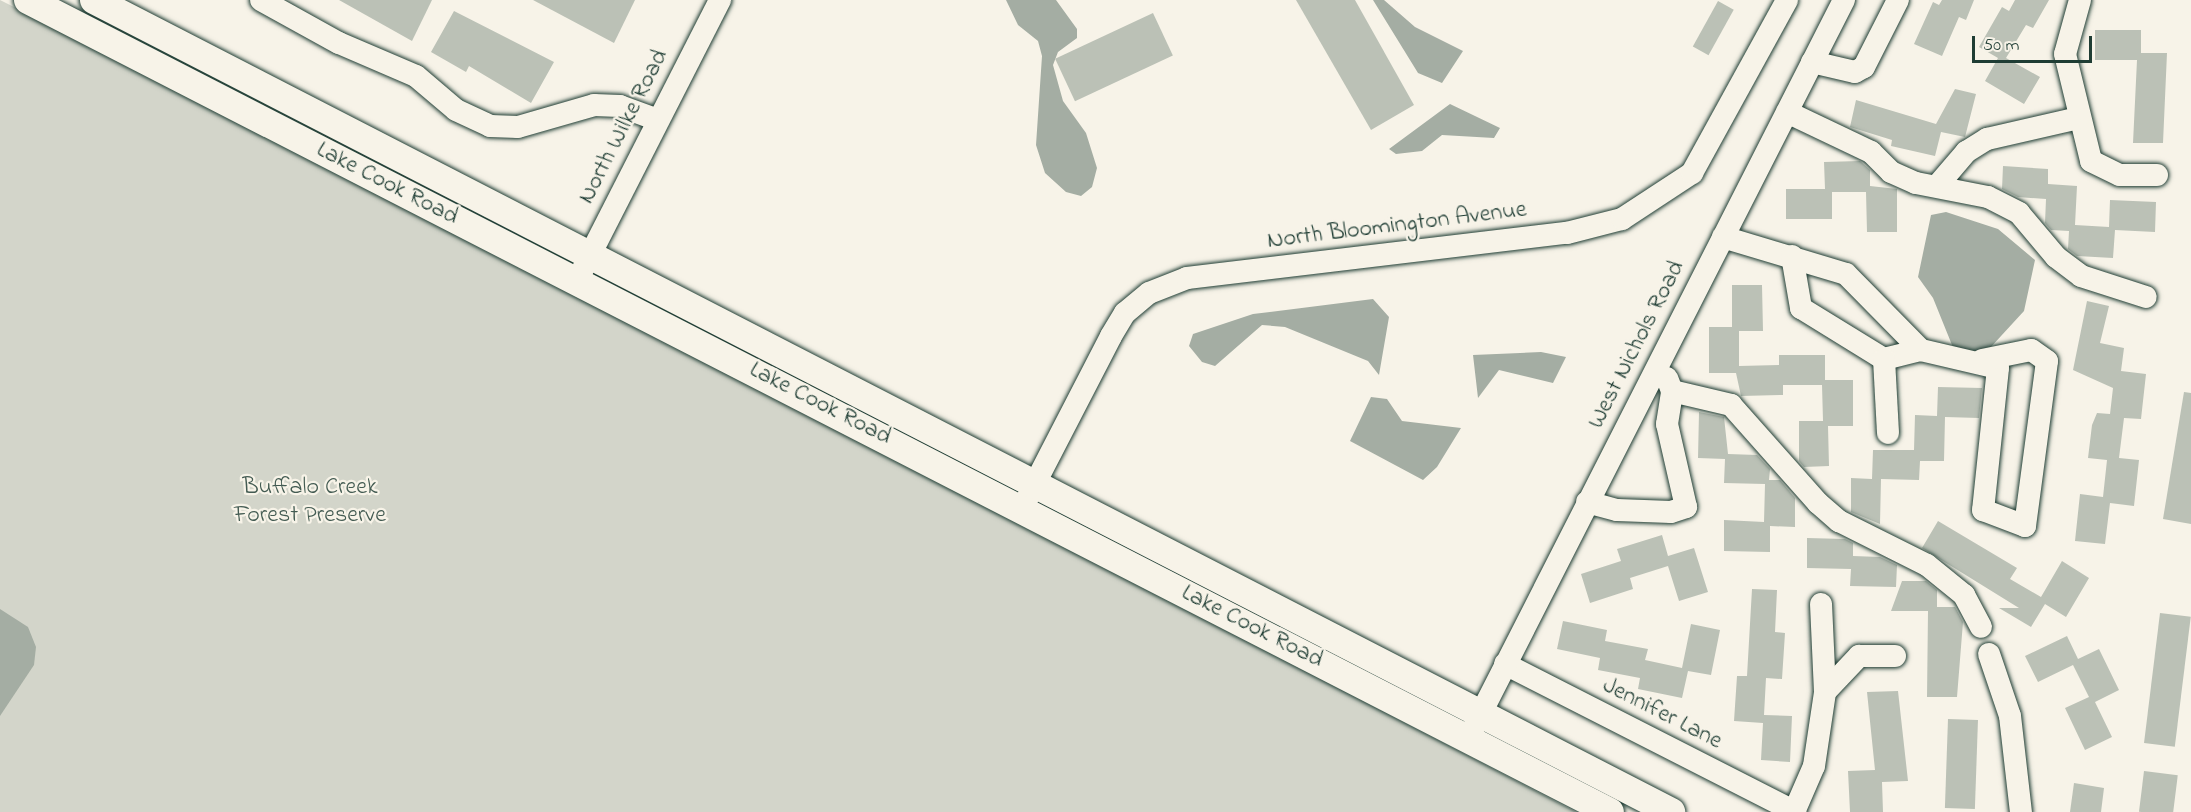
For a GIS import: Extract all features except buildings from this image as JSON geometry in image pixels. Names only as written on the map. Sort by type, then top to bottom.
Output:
[{"type":"main road","name":"Lake Cook Road","points":[[28,0],[1022,508],[1474,727],[1671,812]]},
{"type":"main road","name":"Lake Cook Road","points":[[94,0],[591,253],[1035,483],[1474,727],[1611,812]]},
{"type":"street","points":[[261,0],[416,76],[456,110],[490,126],[518,127],[594,105],[620,106],[658,120]]},
{"type":"street","name":"North Wilke Road","points":[[577,279],[720,0]]},
{"type":"street","name":"North Bloomington Avenue","points":[[1022,508],[1125,314],[1169,283],[1567,233],[1647,207],[1692,173],[1710,147],[1788,0]]},
{"type":"street","name":"West Nichols Road","points":[[1474,727],[1844,0]]},
{"type":"street","points":[[1812,62],[1855,72],[1864,66],[1898,0]]},
{"type":"street","points":[[2080,0],[2066,54],[2079,118],[2091,161],[2099,169],[2157,175]]},
{"type":"street","points":[[1787,112],[1871,152],[1891,172],[1937,186],[1988,196],[2019,213],[2082,276],[2146,297]]},
{"type":"street","points":[[1937,186],[1966,152],[1987,139],[2079,118]]},
{"type":"street","points":[[1723,237],[1846,274],[1921,350]]},
{"type":"street","points":[[1792,256],[1801,308],[1884,359],[1921,350],[1982,360],[1998,368],[1983,510],[2025,526],[2047,361],[2031,350],[1982,360]]},
{"type":"street","points":[[1884,359],[1888,433]]},
{"type":"street","points":[[1587,502],[1628,510],[1686,507],[1667,424],[1672,391],[1659,362]]},
{"type":"street","points":[[1672,391],[1731,405],[1818,503],[1839,521],[1926,565],[1964,595],[1981,627]]},
{"type":"street","points":[[1794,812],[1814,766],[1825,692],[1821,604]]},
{"type":"street","points":[[1989,654],[2010,716],[2021,812]]},
{"type":"street","points":[[1825,692],[1859,656],[1895,656]]},
{"type":"street","name":"Jennifer Lane","points":[[1505,664],[1794,812]]},
{"type":"green space","name":"Buffalo Creek Forest Preserve","points":[[0,0],[534,269],[1576,812],[0,812]]},
{"type":"shaded area","points":[[1006,0],[1056,0],[1077,29],[1077,38],[1058,52],[1053,65],[1063,101],[1086,133],[1097,168],[1092,187],[1081,196],[1066,192],[1045,173],[1036,145],[1042,56],[1038,41],[1018,25]]},
{"type":"shaded area","points":[[1373,0],[1384,0],[1415,27],[1463,51],[1442,83],[1418,73]]},
{"type":"shaded area","points":[[1450,104],[1500,128],[1494,138],[1442,135],[1422,151],[1396,154],[1389,149]]},
{"type":"shaded area","points":[[1946,212],[1998,229],[2035,260],[2024,311],[1990,348],[1964,353],[1952,345],[1933,298],[1918,277],[1931,215]]},
{"type":"shaded area","points":[[1373,299],[1389,317],[1379,375],[1368,361],[1285,327],[1262,325],[1215,366],[1202,362],[1189,346],[1193,334],[1253,314]]},
{"type":"shaded area","points":[[1541,352],[1566,357],[1553,383],[1499,370],[1478,398],[1473,355]]},
{"type":"shaded area","points":[[1371,397],[1387,399],[1402,421],[1461,428],[1437,467],[1423,480],[1350,441]]},
{"type":"shaded area","points":[[0,609],[28,627],[36,647],[34,665],[0,716]]}]
